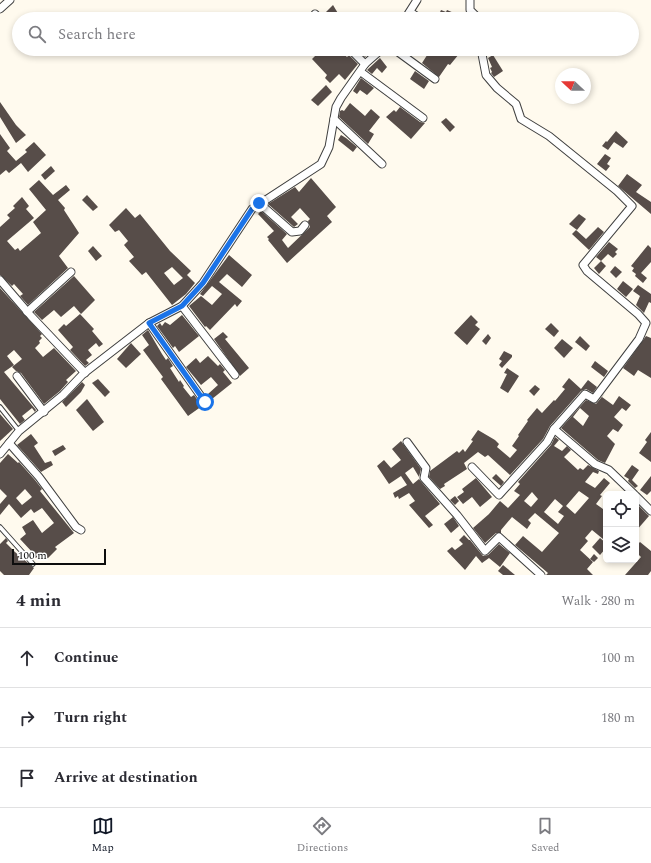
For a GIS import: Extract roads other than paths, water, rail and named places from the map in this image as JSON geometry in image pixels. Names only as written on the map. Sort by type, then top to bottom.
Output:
[{"type":"street","points":[[0,9],[10,0]]},
{"type":"street","points":[[410,12],[417,0]]},
{"type":"street","points":[[470,0],[470,10],[472,12]]},
{"type":"street","points":[[357,56],[366,64]]},
{"type":"street","points":[[0,454],[19,430],[44,412],[85,373],[149,323],[182,306],[203,283],[252,209],[259,203],[321,164],[329,147],[336,107],[366,64],[375,56]]},
{"type":"street","points":[[404,56],[435,79]]},
{"type":"street","points":[[472,467],[499,495],[547,442],[554,429],[585,394],[594,399],[639,338],[646,323],[638,314],[587,271],[583,265],[632,206],[617,191],[549,136],[521,119],[516,104],[496,88],[486,75],[482,56]]},
{"type":"street","points":[[361,72],[423,118]]},
{"type":"street","points":[[334,119],[382,164]]},
{"type":"street","points":[[259,203],[292,232],[300,231],[305,225]]},
{"type":"street","points":[[27,312],[71,272]]},
{"type":"street","points":[[0,280],[27,312],[85,373]]},
{"type":"street","points":[[182,306],[235,376]]},
{"type":"street","points":[[149,323],[205,402]]},
{"type":"street","points":[[17,376],[44,412]]},
{"type":"street","points":[[554,429],[595,464],[609,470],[631,491]]},
{"type":"street","points":[[407,442],[426,468],[424,478],[457,515],[485,551],[499,537],[541,575]]},
{"type":"street","points":[[9,443],[39,477],[76,527],[81,530]]},
{"type":"street","points":[[639,499],[651,510]]},
{"type":"lane","points":[[0,407],[19,430]]},
{"type":"lane","points":[[0,527],[33,564]]}]
